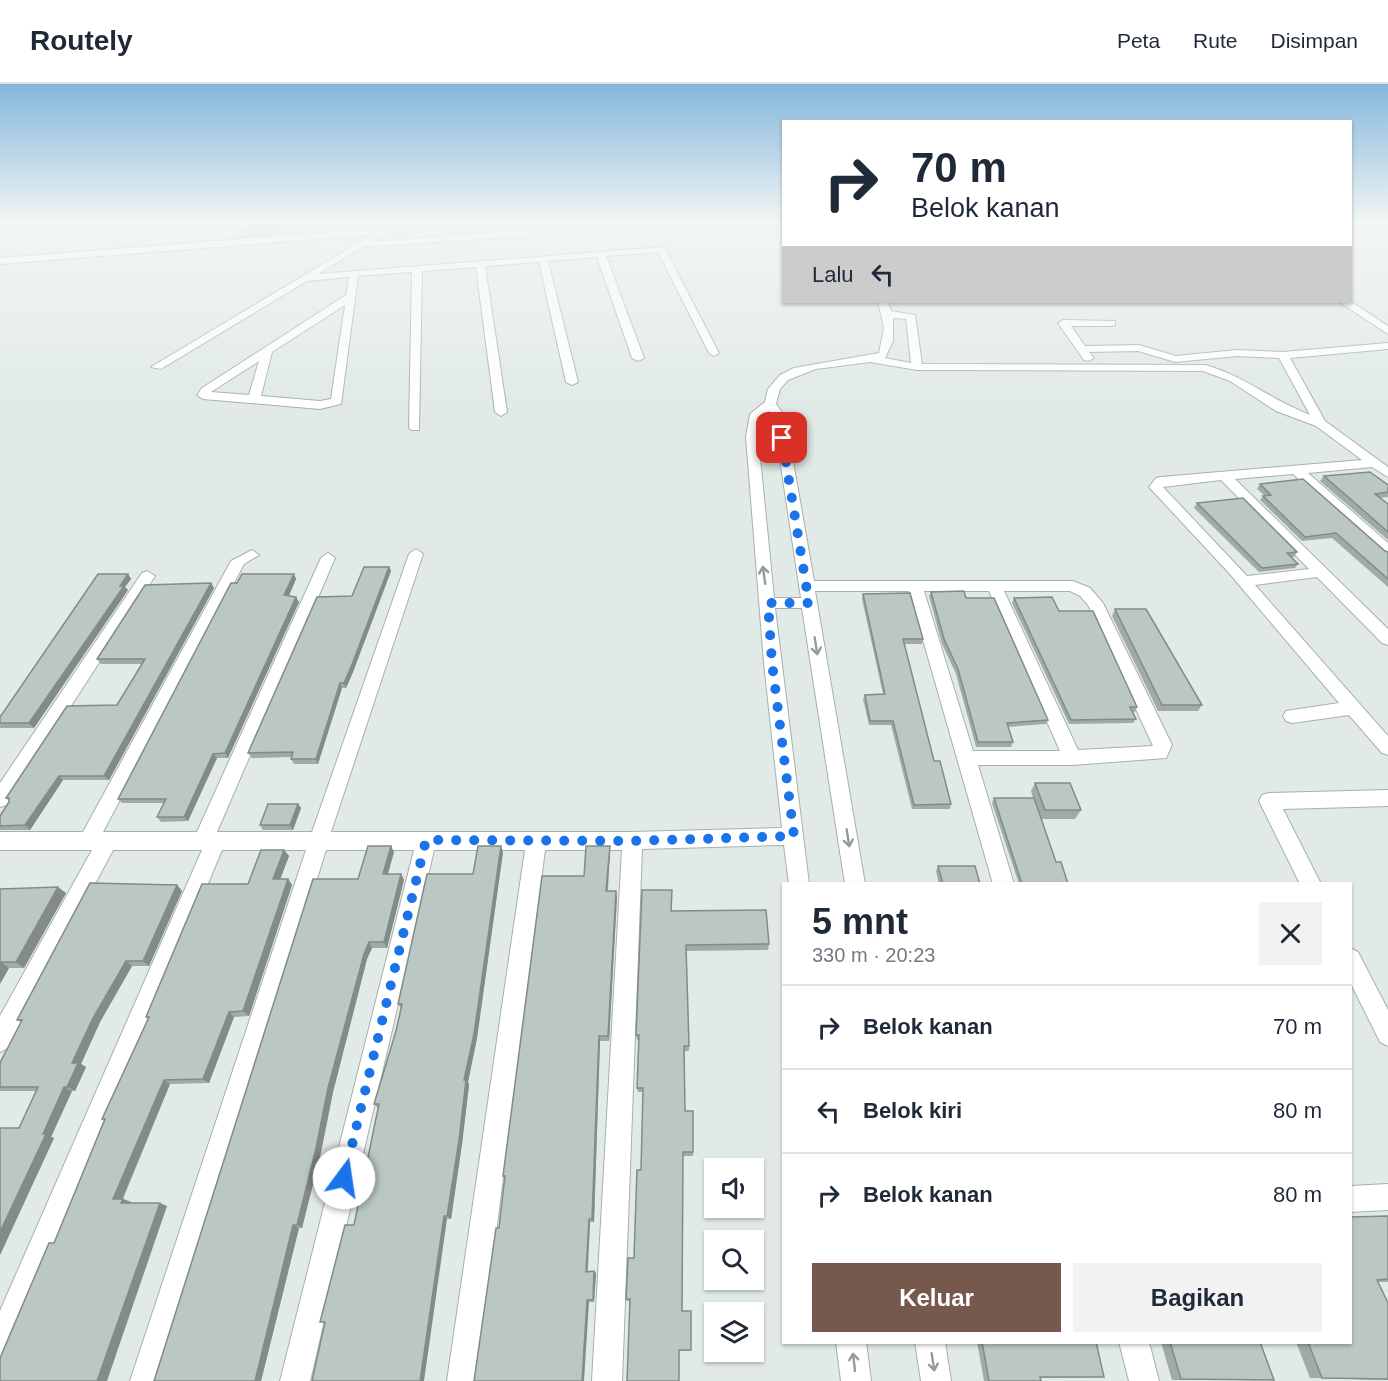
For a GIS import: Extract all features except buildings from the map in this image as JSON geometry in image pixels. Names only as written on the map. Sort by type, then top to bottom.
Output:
[{"type":"street","points":[[157,367],[294,285]]},
{"type":"street","points":[[350,297],[203,394],[205,396],[320,405],[337,401],[352,285]]},
{"type":"street","points":[[415,427],[417,285]]},
{"type":"street","points":[[483,285],[501,411]]},
{"type":"street","points":[[549,285],[572,382]]},
{"type":"street","points":[[612,285],[638,358]]},
{"type":"street","points":[[679,285],[714,353]]},
{"type":"street","points":[[799,882],[760,549],[752,437],[756,414],[770,404],[773,390],[795,372],[821,365],[873,359],[883,355],[888,345],[890,324],[883,303]]},
{"type":"street","points":[[1346,303],[1388,331]]},
{"type":"street","points":[[887,314],[911,317],[916,367]]},
{"type":"street","points":[[1095,367],[1063,323],[1111,322]]},
{"type":"street","points":[[873,359],[916,367],[1095,367],[1202,363],[1237,353],[1283,355],[1388,346]]},
{"type":"street","points":[[1082,349],[1139,348],[1175,359],[1202,363],[1234,379],[1280,408],[1320,423],[1388,472]]},
{"type":"street","points":[[254,399],[267,351]]},
{"type":"street","points":[[1283,355],[1320,423]]},
{"type":"street","points":[[770,404],[780,421],[855,882]]},
{"type":"street","points":[[1375,463],[1161,481],[1156,487],[1356,708],[1388,748]]},
{"type":"street","points":[[1297,470],[1388,551]]},
{"type":"street","points":[[1225,476],[1388,639]]},
{"type":"street","points":[[145,1381],[319,840],[416,554]]},
{"type":"street","points":[[0,1040],[238,561],[252,555]]},
{"type":"street","points":[[0,1346],[328,558]]},
{"type":"street","points":[[1243,581],[1322,572]]},
{"type":"street","points":[[0,799],[147,576]]},
{"type":"street","points":[[807,586],[1073,586],[1085,592],[1095,603],[1163,746],[1160,753],[1146,756],[1072,758],[967,758]]},
{"type":"street","points":[[915,586],[1003,882]]},
{"type":"street","points":[[994,586],[1072,758]]},
{"type":"street","points":[[768,603],[809,603]]},
{"type":"street","points":[[1292,716],[1356,708]]},
{"type":"street","points":[[1310,882],[1269,801],[1385,804]]},
{"type":"street","points":[[0,841],[209,843],[319,840],[632,841],[794,836]]},
{"type":"street","points":[[295,1381],[426,840]]},
{"type":"street","points":[[462,1381],[536,840]]},
{"type":"street","points":[[607,1381],[632,841]]},
{"type":"street","points":[[1352,963],[1388,1034]]},
{"type":"street","points":[[1352,1199],[1388,1197]]},
{"type":"street","points":[[851,1344],[856,1381]]},
{"type":"street","points":[[930,1344],[936,1381]]},
{"type":"street","points":[[1135,1344],[1144,1381]]},
{"type":"route","points":[[344,1178],[426,840],[632,841],[794,836],[772,663],[768,603],[809,603],[782,438]]}]
